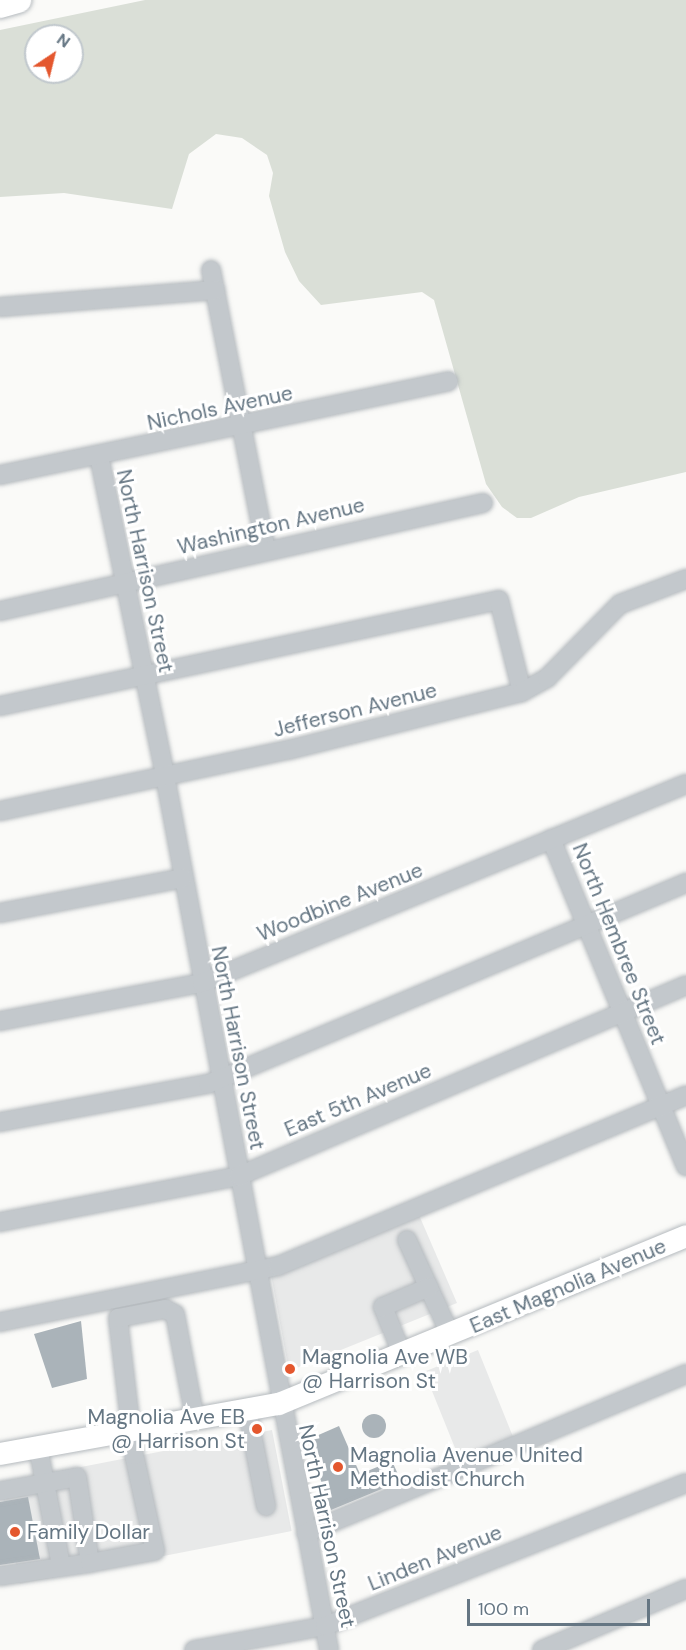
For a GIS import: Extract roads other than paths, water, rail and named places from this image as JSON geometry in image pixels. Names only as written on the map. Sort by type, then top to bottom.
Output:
[{"type":"highway","points":[[0,5],[18,0]]},
{"type":"main road","name":"East Magnolia Avenue","points":[[5,1451],[279,1404],[686,1236]]},
{"type":"street","points":[[211,270],[266,551]]},
{"type":"street","points":[[0,307],[215,290]]},
{"type":"street","name":"Nichols Avenue","points":[[0,475],[242,428],[448,381]]},
{"type":"street","name":"North Harrison Street","points":[[99,456],[165,776],[279,1404],[329,1650]]},
{"type":"street","name":"Washington Avenue","points":[[0,611],[483,503]]},
{"type":"street","name":"Jefferson Avenue","points":[[0,811],[165,776],[522,692],[547,678],[620,604],[686,579]]},
{"type":"street","points":[[0,706],[499,600],[522,692]]},
{"type":"street","name":"Woodbine Avenue","points":[[0,1021],[202,983],[686,784]]},
{"type":"street","name":"North Hembree Street","points":[[551,839],[686,1166]]},
{"type":"street","points":[[0,913],[183,878]]},
{"type":"street","points":[[0,1122],[208,1084],[220,1077],[587,927],[686,883]]},
{"type":"street","name":"East 5th Avenue","points":[[0,1222],[239,1176],[686,985]]},
{"type":"street","points":[[0,1322],[256,1273],[686,1095]]},
{"type":"street","points":[[407,1240],[450,1335]]},
{"type":"street","points":[[402,1354],[383,1307],[429,1287]]},
{"type":"street","points":[[0,1576],[155,1551],[131,1430],[118,1318],[165,1309],[176,1314],[182,1336],[187,1392],[195,1419]]},
{"type":"street","points":[[306,1533],[686,1374]]},
{"type":"street","points":[[247,1409],[266,1506]]},
{"type":"street","points":[[38,1447],[61,1565]]},
{"type":"street","points":[[0,1491],[77,1477],[90,1563]]},
{"type":"street","name":"Linden Avenue","points":[[194,1650],[325,1626],[686,1483]]},
{"type":"street","points":[[542,1650],[686,1589]]},
{"type":"place","name":"Magnolia Ave WB @ Harrison St","points":[[290,1369]]},
{"type":"place","name":"Magnolia Ave EB @ Harrison St","points":[[257,1429]]},
{"type":"place","name":"Magnolia Avenue United Methodist Church","points":[[338,1467]]},
{"type":"place","name":"Family Dollar","points":[[15,1532]]}]
